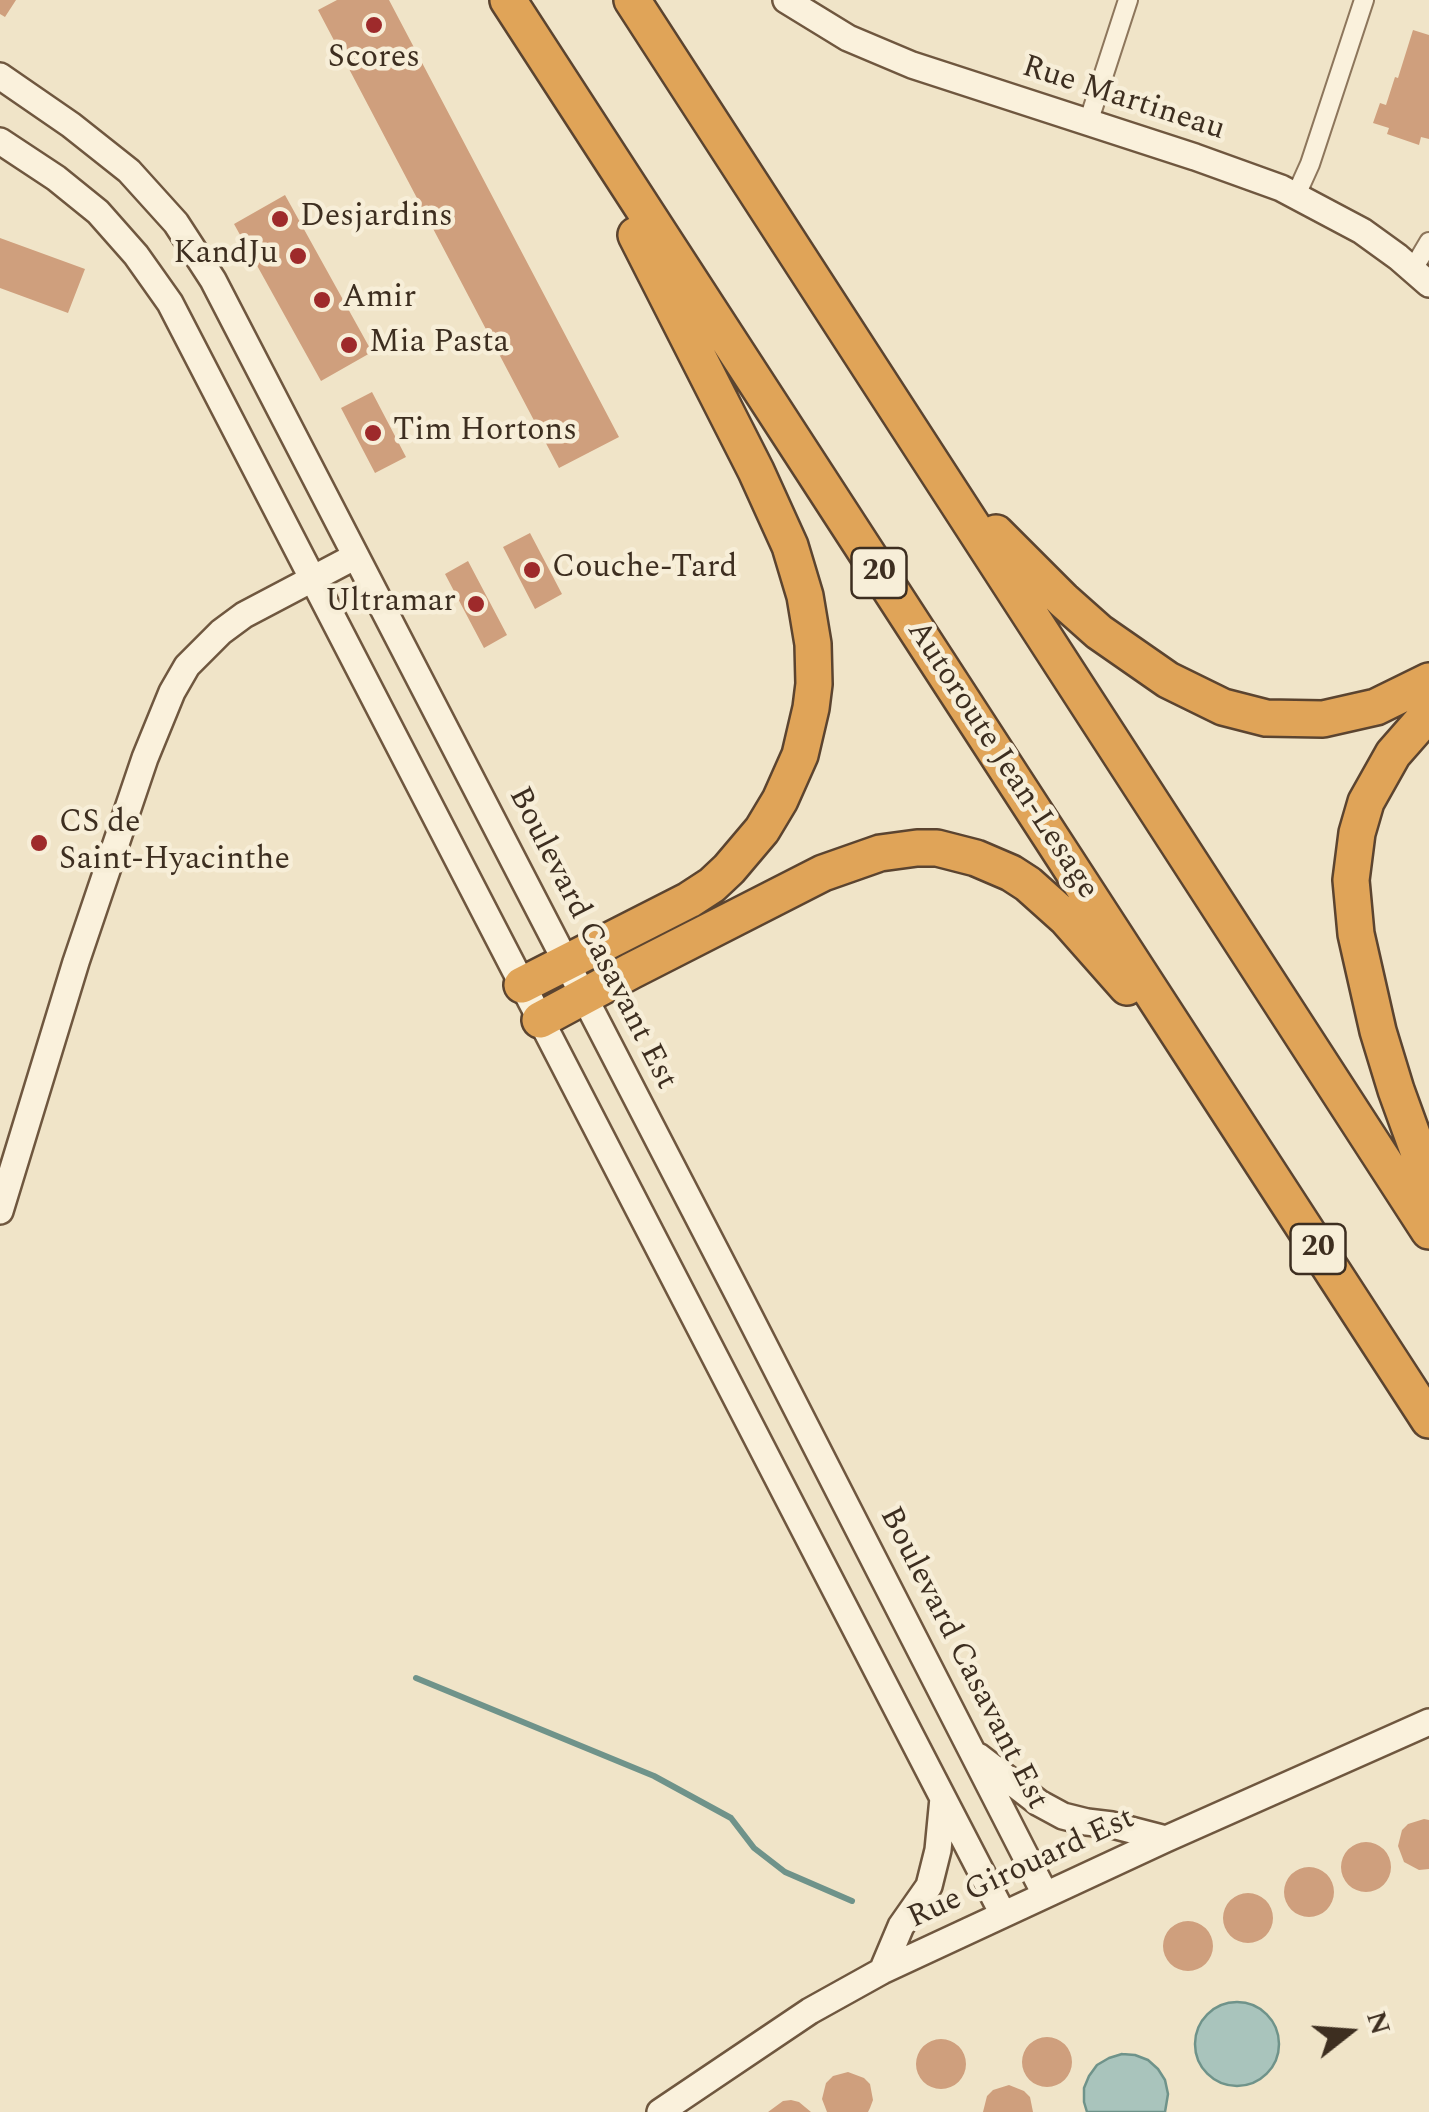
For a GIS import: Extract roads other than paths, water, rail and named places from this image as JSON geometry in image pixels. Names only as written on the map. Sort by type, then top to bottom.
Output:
[{"type":"highway","name":"Autoroute Jean-Lesage","points":[[508,0],[1429,1420]]},
{"type":"highway","points":[[632,0],[1429,1230]]},
{"type":"highway","points":[[522,986],[696,896],[740,858],[772,815],[794,770],[808,723],[814,672],[813,644],[796,562],[776,513],[553,69]]},
{"type":"highway","points":[[944,482],[1099,632],[1168,680],[1223,707],[1266,718],[1336,718],[1376,707],[1429,680]]},
{"type":"highway","points":[[1429,714],[1392,754],[1366,802],[1351,880],[1358,944],[1378,1031],[1429,1180]]},
{"type":"highway","points":[[540,1020],[842,864],[898,850],[937,848],[994,865],[1042,896],[1066,918],[1206,1078]]},
{"type":"street","name":"Rue Martineau","points":[[786,0],[848,38],[912,66],[1237,171],[1296,195],[1348,223],[1421,276]]},
{"type":"street","points":[[1088,123],[1128,0]]},
{"type":"street","points":[[1296,195],[1310,164],[1364,0]]},
{"type":"street","name":"Boulevard Casavant Est","points":[[0,76],[118,161],[152,194],[202,262],[1046,1894]]},
{"type":"street","points":[[0,140],[56,178],[124,239],[156,282],[195,349],[1003,1914]]},
{"type":"street","points":[[1421,276],[1429,242]]},
{"type":"street","points":[[0,1211],[76,962],[145,758],[172,692],[187,666],[220,632],[244,615],[356,556]]},
{"type":"street","name":"Rue Girouard Est","points":[[660,2112],[794,2022],[882,1972],[1429,1722]]},
{"type":"street","points":[[976,1754],[1057,1813],[1166,1839]]},
{"type":"street","points":[[882,1972],[902,1926],[932,1877],[944,1798]]},
{"type":"water","points":[[1237,2002],[1253,2005],[1267,2014],[1276,2028],[1276,2060],[1267,2074],[1253,2083],[1237,2086],[1221,2083],[1207,2074],[1198,2060],[1195,2044],[1198,2028],[1207,2014],[1221,2005]]},
{"type":"water","points":[[1122,2054],[1148,2060],[1158,2069],[1168,2094],[1165,2112],[1087,2112],[1084,2088],[1089,2076],[1097,2065]]},
{"type":"waterway","points":[[416,1678],[654,1776],[731,1818],[754,1848],[785,1872],[852,1901]]},
{"type":"place","name":"Scores","points":[[374,25]]},
{"type":"place","name":"Desjardins","points":[[280,219]]},
{"type":"place","name":"KandJu","points":[[298,256]]},
{"type":"place","name":"Amir","points":[[322,300]]},
{"type":"place","name":"Mia Pasta","points":[[349,345]]},
{"type":"place","name":"Tim Hortons","points":[[373,433]]},
{"type":"place","name":"Couche-Tard","points":[[532,570]]},
{"type":"place","name":"Ultramar","points":[[476,604]]},
{"type":"place","name":"CS de Saint-Hyacinthe","points":[[39,843]]}]
